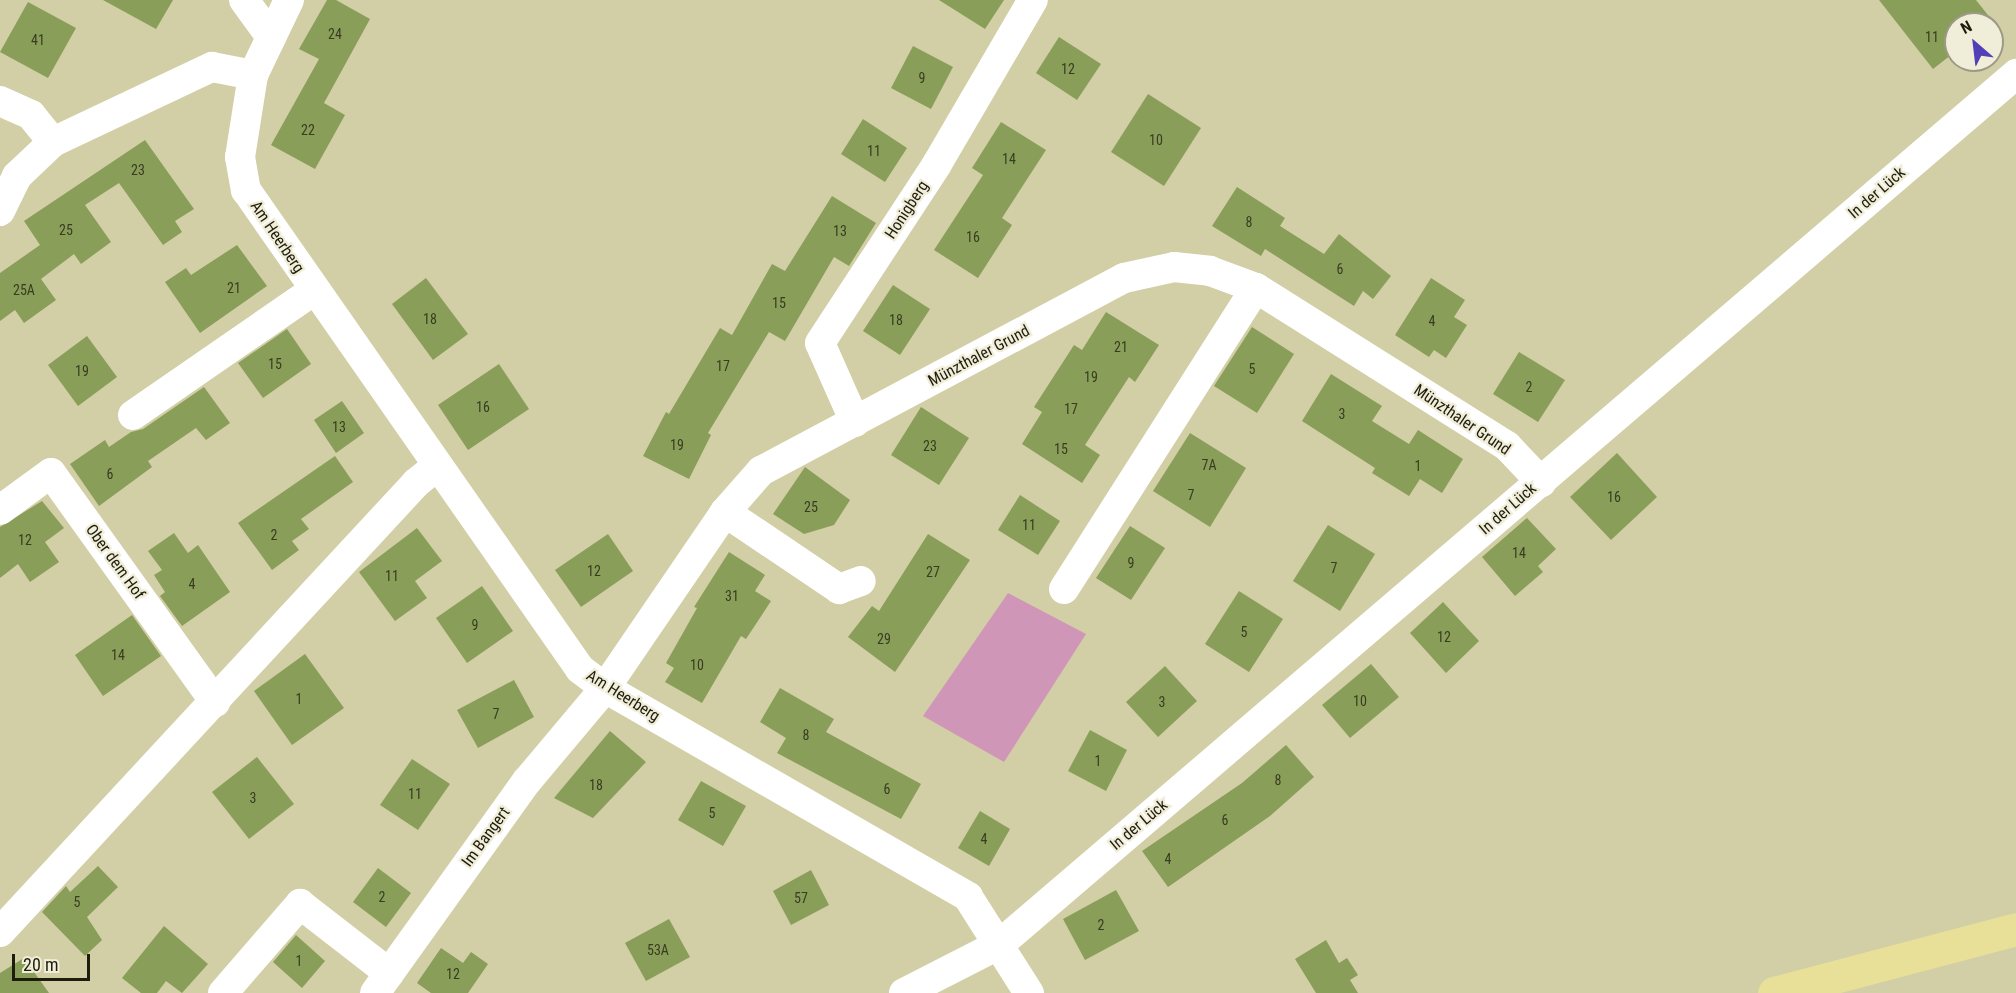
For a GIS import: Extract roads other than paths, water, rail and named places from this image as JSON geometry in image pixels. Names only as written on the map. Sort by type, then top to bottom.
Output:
[{"type":"main road","points":[[1774,993],[2016,929]]},
{"type":"street","points":[[244,0],[271,37]]},
{"type":"street","name":"Am Heerberg","points":[[289,0],[253,75],[240,157],[246,190],[436,466],[580,669],[605,688],[968,897],[1000,944],[1029,993]]},
{"type":"street","name":"Honigberg","points":[[855,422],[820,343],[937,164],[1033,0]]},
{"type":"street","points":[[0,212],[17,176],[53,142],[212,67],[253,75]]},
{"type":"street","name":"In der Lück","points":[[904,993],[1000,944],[2016,74]]},
{"type":"street","points":[[0,101],[31,115],[53,142]]},
{"type":"street","name":"Münzthaler Grund","points":[[605,688],[725,512],[760,471],[1124,278],[1174,267],[1210,271],[1256,288],[1507,446],[1540,482]]},
{"type":"street","points":[[1064,589],[1256,288]]},
{"type":"street","name":"Am Heerberg","points":[[133,415],[314,290]]},
{"type":"street","points":[[0,932],[416,483],[436,466]]},
{"type":"street","name":"Ober dem Hof","points":[[0,510],[51,473],[215,702]]},
{"type":"street","points":[[725,512],[839,589],[861,581]]},
{"type":"street","name":"Im Bangert","points":[[382,983],[527,781],[605,688]]},
{"type":"street","points":[[223,993],[300,904],[382,983]]}]
